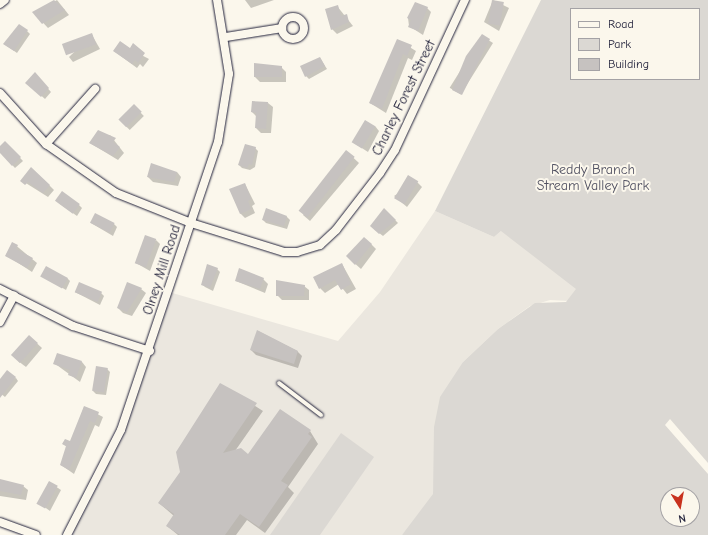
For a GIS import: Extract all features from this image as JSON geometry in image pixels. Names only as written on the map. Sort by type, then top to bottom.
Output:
[{"type":"street","points":[[0,4],[5,0]]},
{"type":"street","name":"Olney Mill Road","points":[[67,535],[121,430],[150,351],[225,113],[229,74],[226,37],[217,0]]},
{"type":"street","name":"Charley Forest Street","points":[[0,93],[46,144],[116,193],[191,223],[284,252],[297,252],[320,245],[336,230],[395,150],[465,0]]},
{"type":"street","points":[[226,37],[282,28]]},
{"type":"street","points":[[46,144],[95,89]]},
{"type":"street","points":[[0,289],[73,326],[150,351]]},
{"type":"street","points":[[0,322],[14,296]]},
{"type":"street","points":[[0,522],[36,535]]},
{"type":"lane","points":[[279,383],[321,415]]},
{"type":"shaded area","points":[[566,175],[708,209],[590,302],[550,300],[530,306],[498,329],[463,362],[435,463],[433,497],[420,518],[402,535],[67,535],[121,430],[169,292],[338,341],[380,292],[435,211],[494,237]]},
{"type":"green space","name":"Reddy Branch Stream Valley Park","points":[[541,0],[708,0],[708,463],[670,419],[665,425],[708,474],[708,535],[402,535],[433,494],[434,427],[440,397],[463,362],[498,329],[535,303],[566,302],[576,289],[501,231],[494,237],[435,211]]},
{"type":"green space","points":[[341,433],[374,457],[320,535],[270,535]]},
{"type":"building","points":[[54,0],[65,10],[42,24],[32,12]]},
{"type":"building","points":[[492,0],[504,2],[500,26],[488,24]]},
{"type":"building","points":[[415,2],[428,7],[418,31],[408,27],[411,20],[407,18]]},
{"type":"building","points":[[338,5],[341,16],[347,14],[349,22],[331,30],[325,9]]},
{"type":"building","points":[[19,24],[28,30],[14,51],[3,44]]},
{"type":"building","points":[[92,33],[96,44],[66,55],[62,44]]},
{"type":"building","points":[[482,34],[490,39],[462,95],[452,90],[466,56]]},
{"type":"building","points":[[397,39],[412,45],[407,56],[403,54],[382,109],[369,103]]},
{"type":"building","points":[[120,41],[130,48],[133,43],[145,53],[138,63],[135,60],[132,64],[113,51]]},
{"type":"building","points":[[320,57],[325,66],[305,77],[300,66]]},
{"type":"building","points":[[254,63],[282,66],[282,77],[254,77]]},
{"type":"building","points":[[35,72],[49,88],[41,97],[25,83]]},
{"type":"building","points":[[252,101],[268,102],[266,129],[255,128],[256,113],[251,112]]},
{"type":"building","points":[[134,104],[142,112],[126,127],[118,120]]},
{"type":"building","points":[[365,120],[375,126],[362,148],[352,142]]},
{"type":"building","points":[[98,130],[116,138],[113,142],[120,147],[113,156],[89,143]]},
{"type":"building","points":[[5,141],[21,157],[12,166],[0,153],[0,146]]},
{"type":"building","points":[[245,144],[256,147],[252,165],[249,164],[247,168],[238,165]]},
{"type":"building","points":[[346,150],[355,157],[307,217],[299,211]]},
{"type":"building","points":[[151,163],[177,172],[174,182],[147,177]]},
{"type":"building","points":[[31,167],[50,185],[43,193],[28,182],[25,185],[20,181]]},
{"type":"building","points":[[408,175],[418,181],[404,204],[394,198]]},
{"type":"building","points":[[245,183],[251,199],[248,201],[251,209],[240,214],[229,189]]},
{"type":"building","points":[[62,191],[80,204],[73,214],[55,201]]},
{"type":"building","points":[[266,208],[287,216],[284,226],[262,220]]},
{"type":"building","points":[[384,208],[396,220],[379,234],[370,226]]},
{"type":"building","points":[[95,213],[115,223],[110,233],[90,223]]},
{"type":"building","points":[[145,235],[156,239],[146,267],[135,263]]},
{"type":"building","points":[[364,237],[372,244],[355,265],[346,256]]},
{"type":"building","points":[[12,242],[18,245],[16,249],[33,258],[27,268],[5,256]]},
{"type":"building","points":[[342,263],[351,284],[341,290],[335,280],[319,289],[313,277]]},
{"type":"building","points":[[207,264],[218,268],[210,288],[201,285]]},
{"type":"building","points":[[46,266],[68,278],[62,289],[40,276]]},
{"type":"building","points":[[239,268],[264,278],[260,289],[235,281]]},
{"type":"building","points":[[276,280],[305,285],[304,296],[276,296]]},
{"type":"building","points":[[79,282],[102,292],[98,302],[75,292]]},
{"type":"building","points":[[127,282],[142,288],[127,312],[117,308]]},
{"type":"building","points":[[257,330],[298,351],[294,364],[250,350]]},
{"type":"building","points":[[29,335],[38,343],[20,363],[11,355]]},
{"type":"building","points":[[57,353],[82,361],[76,378],[68,375],[70,370],[53,364]]},
{"type":"building","points":[[96,366],[108,368],[104,393],[92,391]]},
{"type":"building","points":[[7,370],[16,377],[0,398],[0,379]]},
{"type":"building","points":[[220,383],[257,403],[223,453],[241,448],[248,454],[280,409],[311,430],[308,434],[312,437],[281,481],[288,485],[259,527],[240,514],[225,535],[180,535],[166,526],[174,514],[158,503],[180,472],[176,452]]},
{"type":"building","points":[[84,406],[99,412],[95,423],[90,421],[69,470],[60,465],[66,446],[62,444],[65,439],[70,441]]},
{"type":"building","points":[[0,479],[24,485],[21,495],[0,491]]},
{"type":"building","points":[[49,481],[58,486],[45,509],[36,504]]}]
